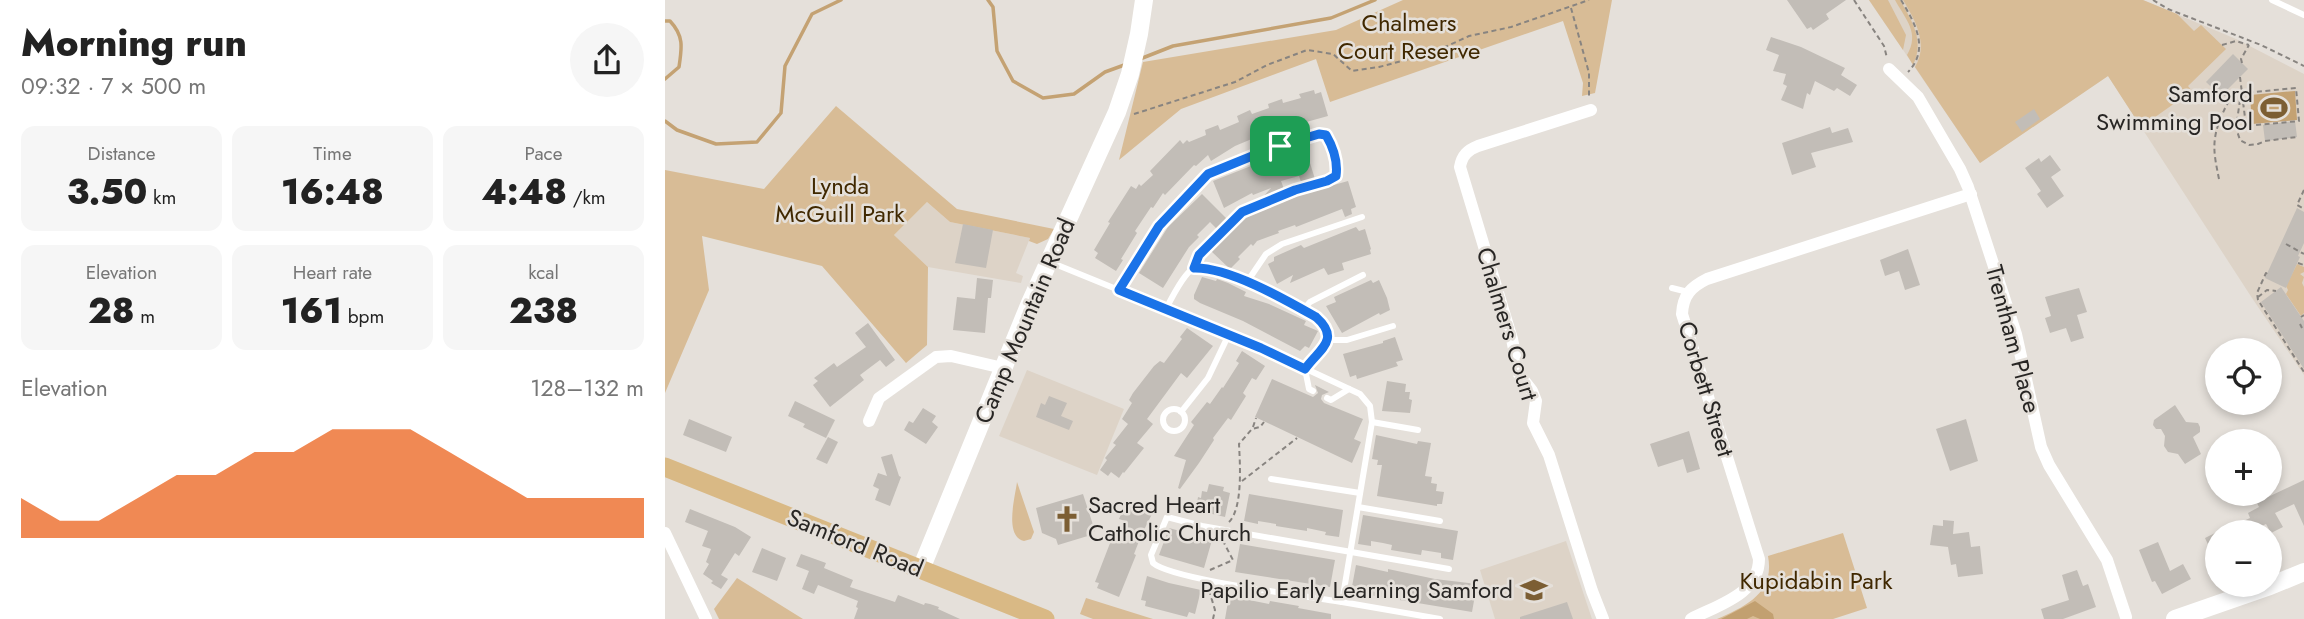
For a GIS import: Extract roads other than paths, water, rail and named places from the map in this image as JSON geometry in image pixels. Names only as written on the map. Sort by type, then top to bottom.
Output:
[{"type":"main road","name":"Samford Road","points":[[665,467],[1045,619]]},
{"type":"street","name":"Camp Mountain Road","points":[[921,569],[1003,368],[1117,112],[1130,74],[1144,0]]},
{"type":"street","name":"Trentham Place","points":[[1889,69],[1918,97],[1961,170],[2016,334],[2041,447],[2049,465],[2107,560],[2126,617]]},
{"type":"street","name":"Chalmers Court","points":[[1591,110],[1479,146],[1466,153],[1459,167],[1512,339],[1518,374],[1532,391],[1536,401],[1532,423],[1549,454],[1592,592],[1604,619]]},
{"type":"street","name":"Corbett Street","points":[[1691,619],[1743,592],[1753,583],[1759,571],[1759,559],[1682,314],[1688,292],[1707,279],[1971,194]]},
{"type":"street","points":[[869,421],[879,398],[936,357],[951,356],[1003,368]]},
{"type":"street","points":[[665,533],[706,619]]},
{"type":"street","points":[[2175,619],[2304,572]]},
{"type":"lane","points":[[2272,0],[2304,15]]},
{"type":"lane","points":[[1119,290],[1159,226],[1208,174],[1272,148],[1319,134],[1326,135],[1338,167],[1336,176],[1242,212],[1199,255],[1194,268],[1166,309]]},
{"type":"lane","points":[[1247,282],[1266,254],[1282,244],[1361,217]]},
{"type":"lane","points":[[1049,262],[1229,334],[1360,394],[1370,406],[1372,422],[1342,602]]},
{"type":"lane","points":[[1194,268],[1204,268],[1247,282],[1303,310],[1325,325],[1328,335],[1324,349],[1305,369]]},
{"type":"lane","points":[[1303,310],[1310,302],[1363,275]]},
{"type":"lane","points":[[1672,288],[1688,292]]},
{"type":"lane","points":[[1327,340],[1347,340],[1393,326]]},
{"type":"lane","points":[[1181,412],[1208,378],[1229,334]]},
{"type":"lane","points":[[1305,369],[1309,389],[1313,391]]},
{"type":"lane","points":[[1327,398],[1331,400],[1349,389]]},
{"type":"lane","points":[[1372,422],[1418,430]]},
{"type":"lane","points":[[1271,479],[1360,494]]},
{"type":"lane","points":[[1358,507],[1440,521]]},
{"type":"lane","points":[[1440,619],[1209,580],[1159,568],[1153,563],[1151,555],[1167,517],[1191,524],[1449,569]]},
{"type":"waterway","points":[[665,121],[677,130],[716,144],[757,142],[781,113],[785,66],[812,14],[841,0]]},
{"type":"waterway","points":[[988,0],[993,7],[997,51],[1013,81],[1043,98],[1074,94],[1105,72],[1127,64]]},
{"type":"waterway","points":[[1140,59],[1173,46],[1331,18],[1375,0]]},
{"type":"waterway","points":[[665,21],[670,21],[678,32],[681,48],[679,67],[665,79]]},
{"type":"place","name":"Samford Swimming Pool","points":[[2274,108]]},
{"type":"place","name":"Sacred Heart Catholic Church","points":[[1067,519]]},
{"type":"place","name":"Papilio Early Learning Samford","points":[[1534,590]]},
{"type":"park label","name":"Chalmers Court Reserve","points":[[1409,37]]},
{"type":"park label","name":"Lynda McGuill Park","points":[[840,200]]},
{"type":"park label","name":"Kupidabin Park","points":[[1816,581]]}]
